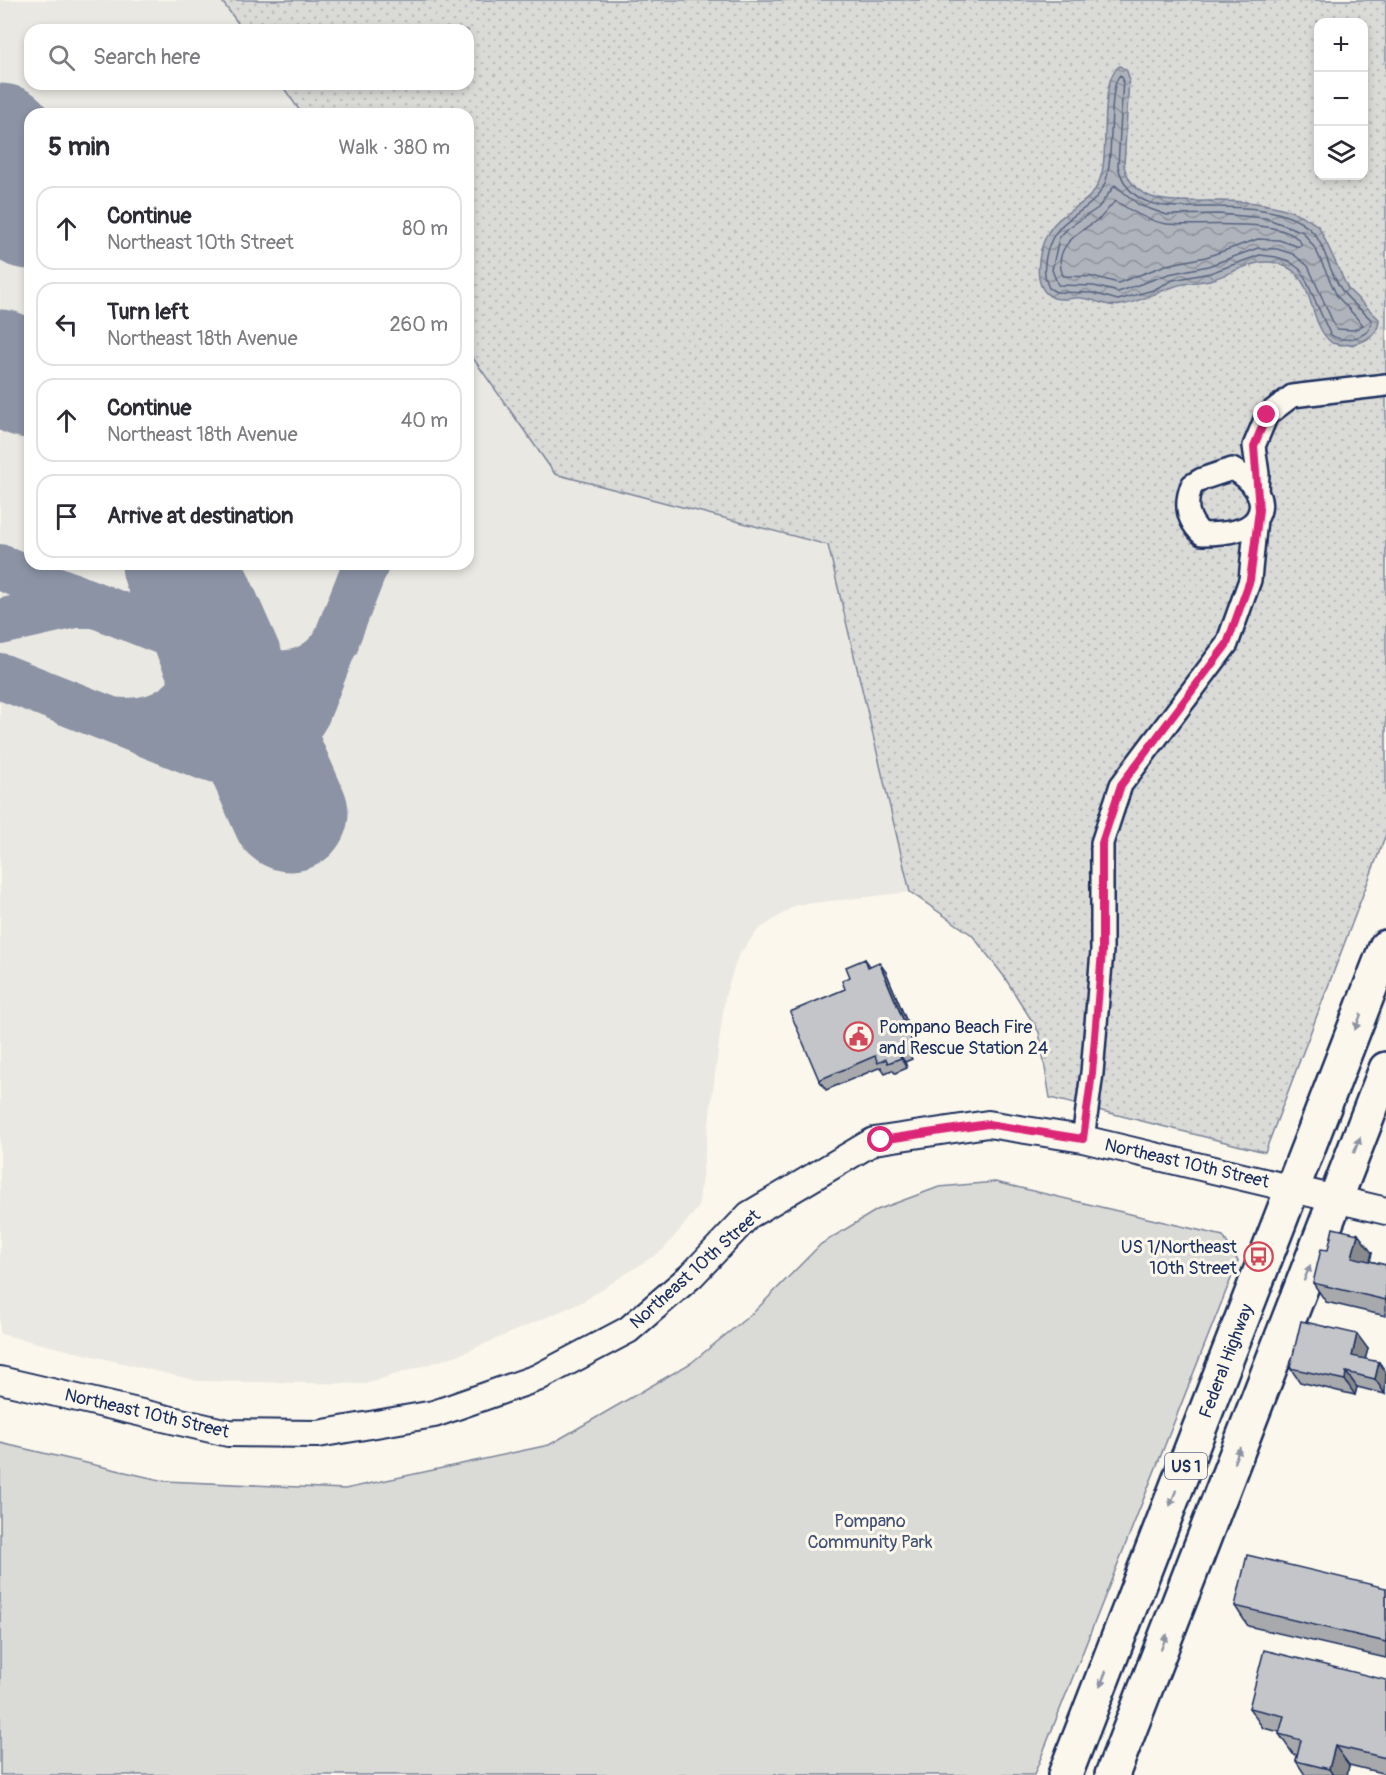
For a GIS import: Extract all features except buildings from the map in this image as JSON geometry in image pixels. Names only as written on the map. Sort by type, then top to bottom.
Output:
[{"type":"main road","name":"Federal Highway","points":[[1065,1775],[1386,947]]},
{"type":"main road","name":"US 1","points":[[1112,1775],[1386,1069]]},
{"type":"street","points":[[1256,519],[1244,528],[1217,534],[1202,534],[1189,517],[1186,507],[1192,485],[1202,479],[1232,469],[1254,446],[1267,415],[1292,396],[1386,385]]},
{"type":"street","points":[[1083,1139],[1092,1073],[1102,951],[1102,843],[1121,785],[1227,644],[1250,580],[1256,519],[1259,510],[1258,474],[1254,446]]},
{"type":"street","points":[[1232,469],[1243,474],[1257,492]]},
{"type":"street","name":"Northeast 10th Street","points":[[0,1380],[228,1433],[318,1434],[434,1414],[537,1378],[628,1330],[692,1275],[749,1215],[874,1141],[988,1124],[1083,1139],[1386,1211]]},
{"type":"shaded area","points":[[0,0],[221,0],[239,24],[24,24],[24,90],[285,90],[298,108],[24,108],[24,570],[474,570],[474,359],[555,474],[828,545],[910,892],[796,905],[758,930],[738,956],[725,996],[698,1208],[663,1250],[582,1302],[461,1354],[365,1384],[198,1381],[0,1334]]},
{"type":"green space","points":[[221,0],[1386,0],[1386,834],[1265,1152],[1050,1098],[1039,1032],[1003,975],[972,935],[910,892],[828,545],[555,474],[474,359],[474,108],[298,108],[285,90],[474,90],[474,24],[239,24]]},
{"type":"green space","name":"Pompano Community Park","points":[[995,1182],[1223,1236],[1238,1261],[1034,1775],[0,1775],[0,1443],[164,1481],[345,1489],[549,1445],[691,1363],[755,1311],[821,1244],[877,1210],[939,1187]]},
{"type":"water","points":[[1120,66],[1127,71],[1129,78],[1124,166],[1129,179],[1137,189],[1158,199],[1171,201],[1231,201],[1275,206],[1307,219],[1319,227],[1348,289],[1379,319],[1378,327],[1369,338],[1355,344],[1332,343],[1324,335],[1319,325],[1302,282],[1287,267],[1277,263],[1249,265],[1222,276],[1178,285],[1141,300],[1121,305],[1081,298],[1058,299],[1043,290],[1040,284],[1039,263],[1046,235],[1062,217],[1087,199],[1095,190],[1100,179],[1103,168],[1109,85],[1113,73]]},
{"type":"taxiway","points":[[0,162],[11,167]]},
{"type":"taxiway","points":[[0,567],[264,672],[286,673],[304,669],[321,659],[336,643]]},
{"type":"taxiway","points":[[0,676],[207,758],[224,761],[253,760],[277,749],[297,729],[307,714],[364,570]]},
{"type":"taxiway","points":[[0,622],[75,605],[93,605]]},
{"type":"taxiway","points":[[112,720],[148,719],[176,706],[198,683],[217,652]]},
{"type":"runway","points":[[0,142],[24,197]]},
{"type":"runway","points":[[0,368],[24,378]]},
{"type":"runway","points":[[183,570],[290,813]]},
{"type":"place","name":"Pompano Beach Fire and Rescue Station 24","points":[[858,1037]]},
{"type":"place","name":"US 1/Northeast 10th Street","points":[[1258,1257]]},
{"type":"route","points":[[881,1140],[988,1124],[1083,1139],[1092,1073],[1102,951],[1102,843],[1121,785],[1227,644],[1250,580],[1256,538],[1256,519],[1259,510],[1258,474],[1254,446],[1267,415]]}]
